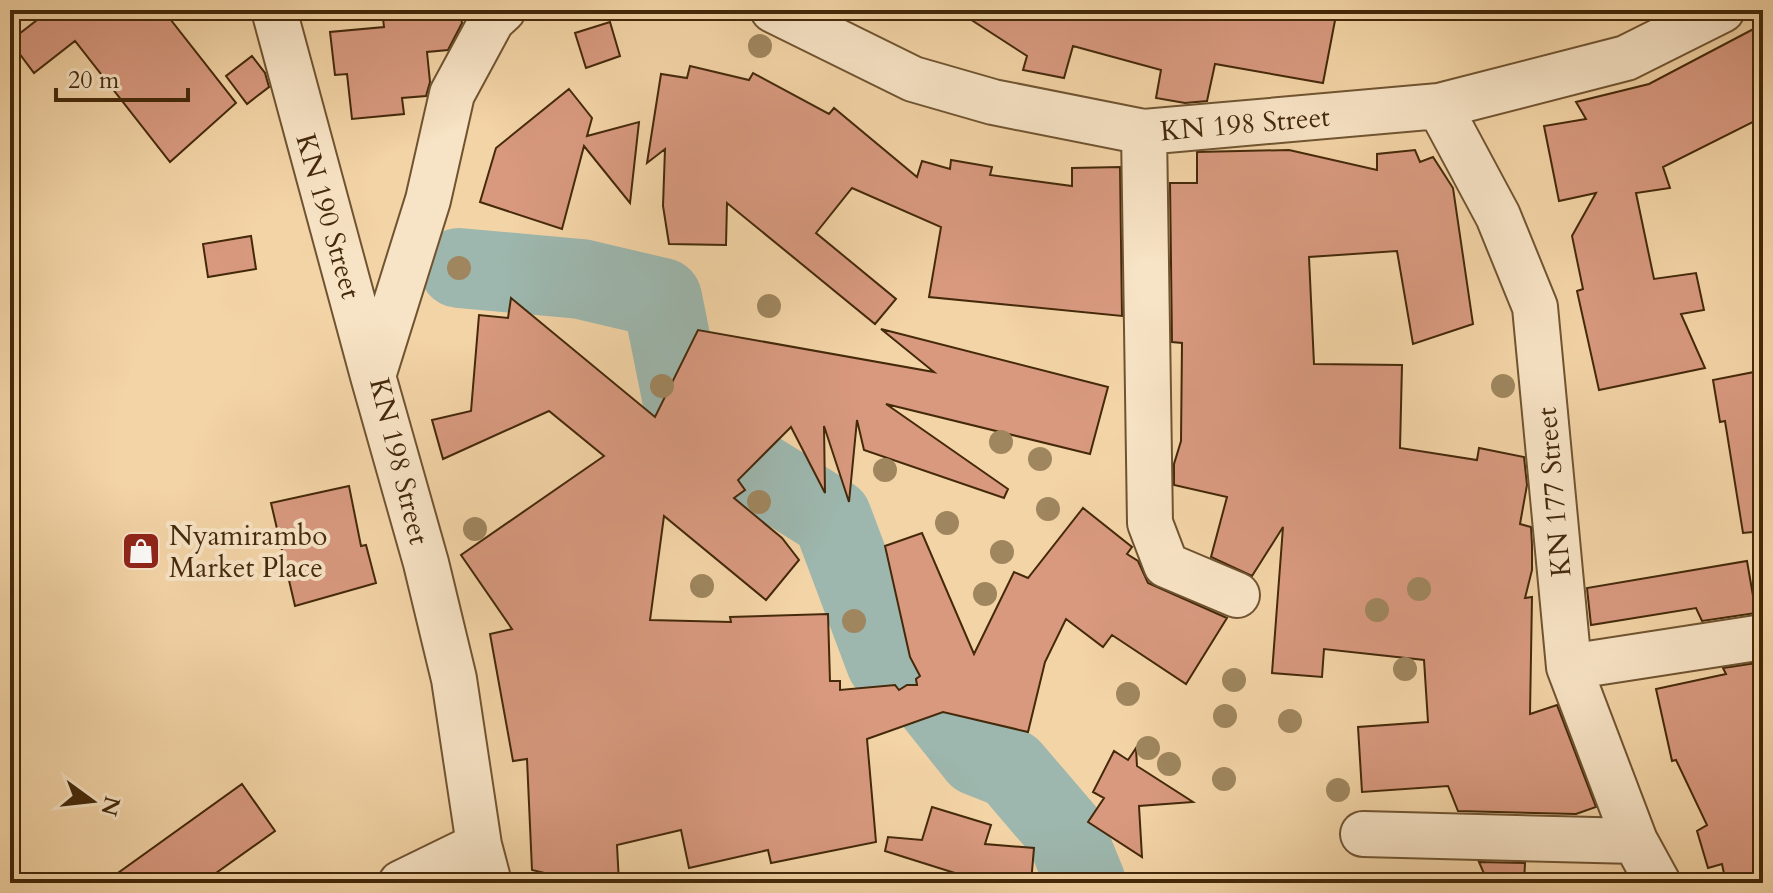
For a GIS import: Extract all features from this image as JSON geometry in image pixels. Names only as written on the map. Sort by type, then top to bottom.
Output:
[{"type":"street","name":"KN 190 Street","points":[[274,10],[373,376]]},
{"type":"street","name":"KN 198 Street","points":[[484,864],[454,679],[426,563],[373,376],[428,200],[452,94],[492,20],[503,10]]},
{"type":"street","name":"KN 198 Street","points":[[773,10],[913,79],[993,102],[1144,132],[1439,106],[1626,58],[1722,10]]},
{"type":"street","name":"KN 177 Street","points":[[1439,106],[1498,216],[1535,307],[1569,667],[1635,841],[1658,883]]},
{"type":"street","points":[[1144,132],[1150,523],[1166,565],[1237,595]]},
{"type":"street","points":[[1569,667],[1763,637]]},
{"type":"street","points":[[1363,834],[1635,841]]},
{"type":"street","points":[[401,883],[484,864]]},
{"type":"building","points":[[50,10],[163,10],[236,103],[170,162],[75,41],[34,73],[10,41]]},
{"type":"building","points":[[382,10],[460,10],[462,23],[448,50],[427,52],[430,82],[426,96],[402,98],[404,114],[352,119],[347,74],[335,75],[330,32],[384,27]]},
{"type":"building","points":[[956,10],[1337,10],[1323,83],[1215,64],[1207,101],[1185,103],[1156,98],[1161,70],[1073,46],[1064,78],[1023,70],[1027,56]]},
{"type":"building","points":[[610,22],[620,56],[586,68],[575,33]]},
{"type":"building","points":[[1763,24],[1763,117],[1663,167],[1670,188],[1636,193],[1654,279],[1696,273],[1704,310],[1681,314],[1705,368],[1599,390],[1577,291],[1583,289],[1572,236],[1596,193],[1559,201],[1544,126],[1586,119],[1576,102],[1649,84]]},
{"type":"building","points":[[252,56],[265,73],[269,87],[247,104],[226,76]]},
{"type":"building","points":[[690,66],[749,80],[753,73],[829,114],[834,108],[917,177],[922,161],[950,169],[951,160],[992,167],[990,175],[1072,186],[1072,168],[1120,167],[1122,316],[929,297],[941,227],[852,188],[816,233],[896,299],[875,324],[727,203],[726,245],[669,244],[663,206],[665,149],[647,163],[661,74],[687,78]]},
{"type":"building","points":[[569,89],[592,118],[587,136],[639,122],[630,203],[584,146],[562,229],[480,202],[496,148]]},
{"type":"building","points":[[1289,150],[1377,170],[1377,154],[1415,150],[1420,162],[1433,157],[1453,188],[1473,324],[1413,344],[1397,251],[1309,257],[1314,364],[1402,365],[1400,448],[1477,460],[1479,448],[1524,457],[1527,485],[1520,524],[1531,527],[1532,545],[1532,570],[1525,598],[1532,597],[1530,714],[1557,705],[1596,807],[1576,814],[1458,811],[1448,786],[1362,792],[1358,727],[1428,722],[1424,660],[1324,649],[1322,677],[1272,673],[1283,527],[1252,576],[1211,557],[1227,497],[1174,485],[1174,464],[1181,441],[1182,343],[1172,342],[1170,183],[1197,183],[1197,152]]},
{"type":"building","points":[[251,236],[256,269],[208,277],[203,244]]},
{"type":"building","points":[[511,298],[655,417],[698,330],[934,372],[881,329],[1108,387],[1090,454],[886,404],[1008,489],[1004,498],[864,450],[857,420],[849,502],[824,426],[825,493],[791,427],[738,480],[745,490],[734,498],[782,538],[799,560],[766,600],[664,516],[650,620],[731,622],[730,617],[828,614],[830,681],[840,681],[840,690],[895,685],[899,690],[907,685],[917,685],[916,679],[920,676],[910,657],[885,546],[922,533],[974,654],[1014,572],[1028,578],[1083,508],[1132,547],[1127,554],[1138,561],[1148,583],[1227,618],[1186,684],[1112,635],[1103,647],[1066,619],[1045,662],[1028,732],[943,712],[867,739],[876,842],[771,863],[768,850],[689,868],[681,830],[617,845],[619,883],[586,883],[532,870],[527,759],[513,761],[490,634],[512,629],[461,555],[604,456],[549,411],[443,459],[432,420],[471,411],[479,315],[508,318]]},
{"type":"building","points":[[1754,372],[1763,422],[1763,531],[1743,533],[1725,421],[1720,422],[1713,380]]},
{"type":"building","points":[[349,486],[361,546],[366,545],[376,583],[295,606],[271,503]]},
{"type":"building","points":[[1747,561],[1756,613],[1702,621],[1696,608],[1591,625],[1587,588]]},
{"type":"building","points":[[1763,662],[1763,878],[1748,883],[1726,883],[1722,864],[1708,868],[1697,831],[1707,825],[1676,760],[1672,761],[1656,689],[1726,674],[1723,668]]},
{"type":"building","points":[[1136,748],[1137,766],[1193,802],[1139,806],[1142,857],[1088,822],[1104,798],[1093,792],[1114,751],[1128,760]]},
{"type":"building","points":[[242,784],[275,831],[202,883],[104,883]]},
{"type":"building","points":[[932,807],[991,825],[985,844],[1034,848],[1031,883],[977,880],[885,851],[888,837],[922,840]]},
{"type":"building","points":[[1479,862],[1525,863],[1524,883],[1488,883]]},
{"type":"waterway","points":[[459,268],[581,279],[662,298],[684,407],[747,465],[832,518],[886,662],[926,691],[978,756],[1011,769],[1065,832],[1086,883]]},
{"type":"place","name":"Nyamirambo Market Place","points":[[141,551]]}]
